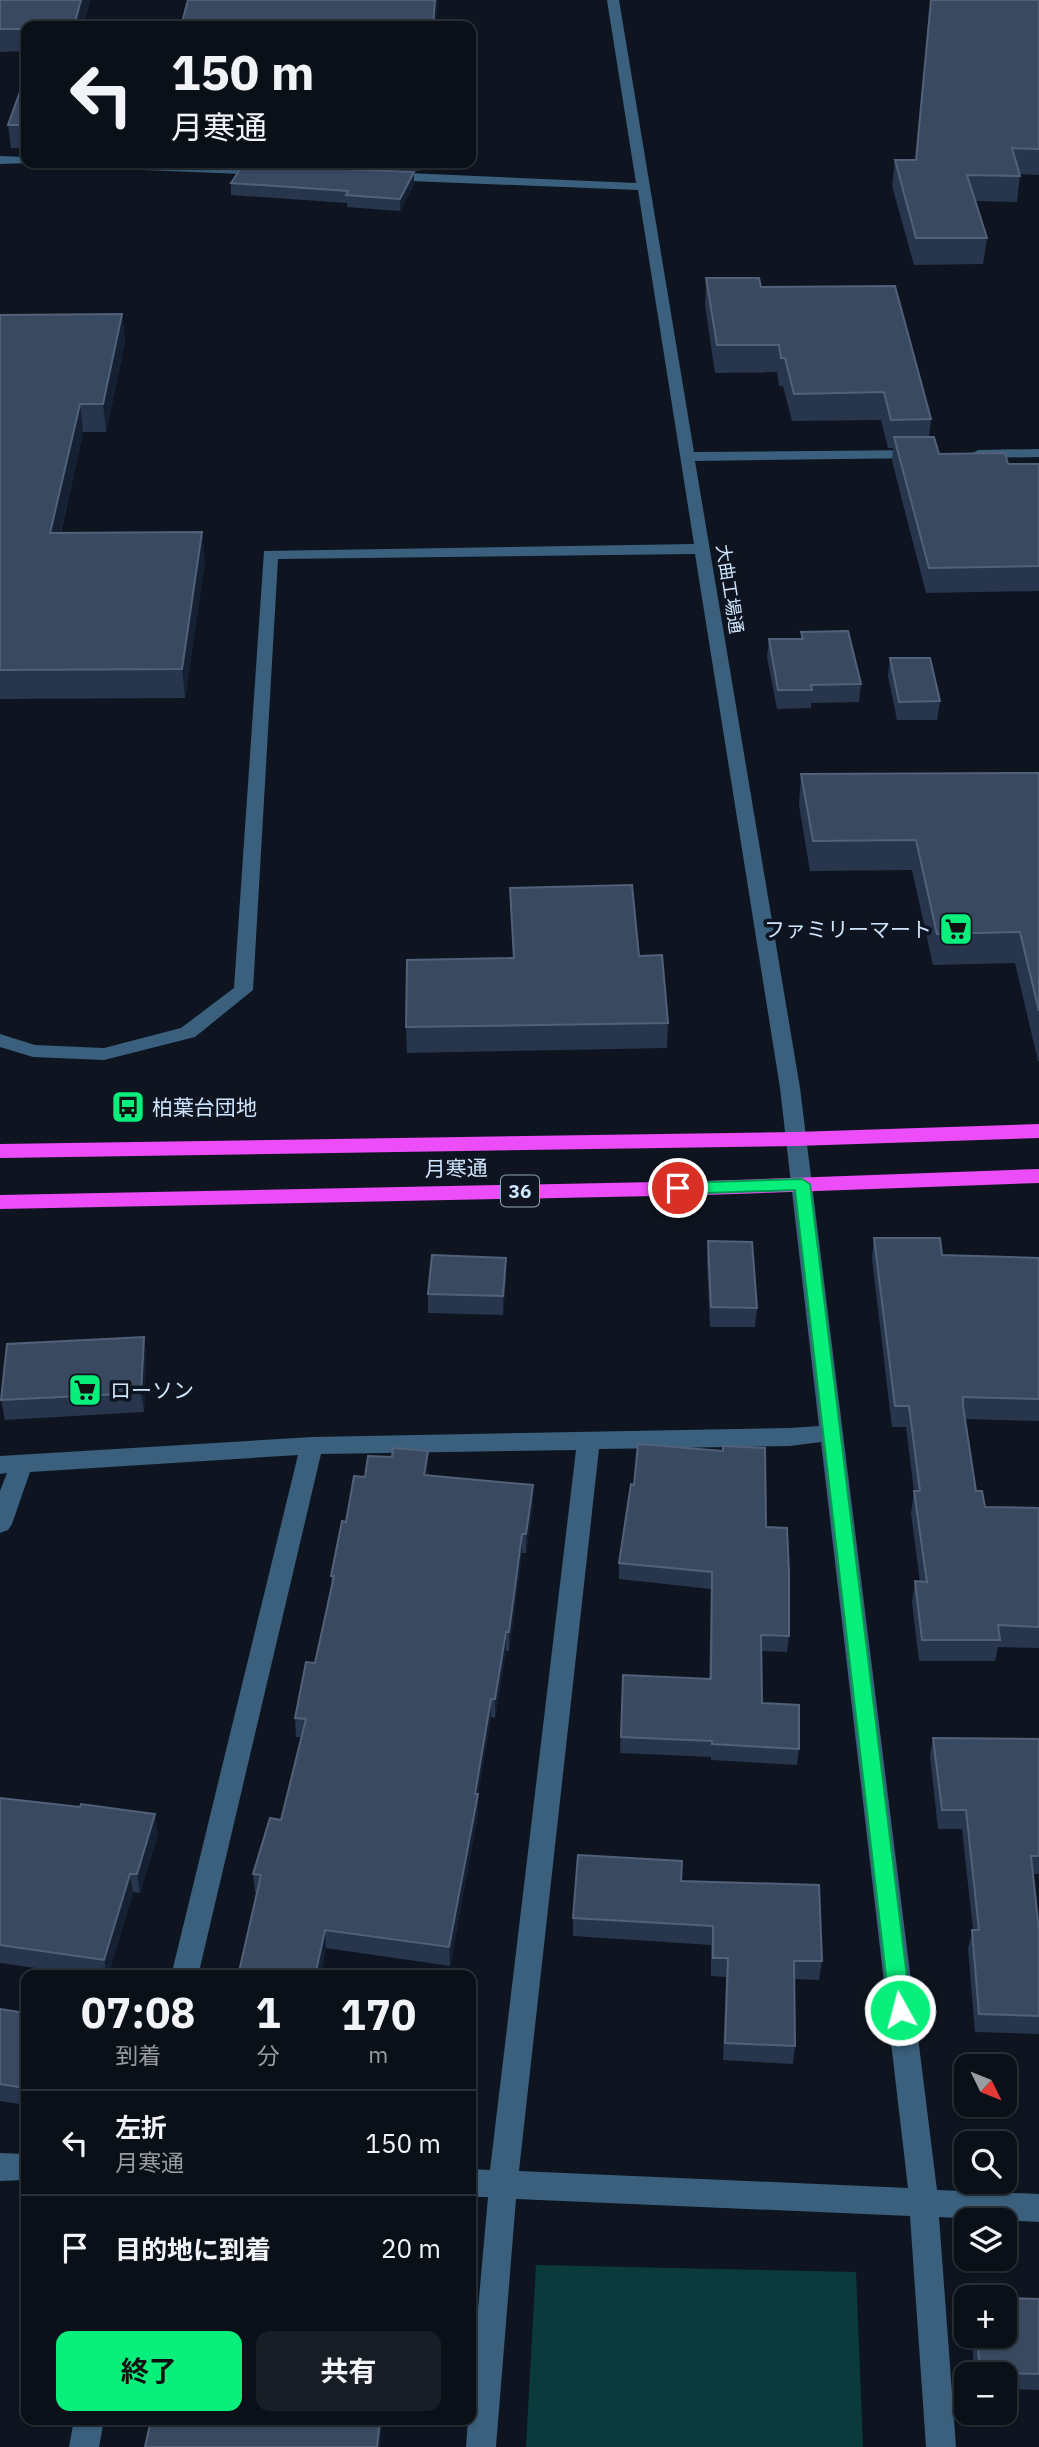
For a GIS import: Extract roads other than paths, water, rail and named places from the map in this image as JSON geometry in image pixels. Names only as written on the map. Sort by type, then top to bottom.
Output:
[{"type":"highway","name":"月寒通","points":[[0,1151],[796,1139],[1039,1131]]},
{"type":"highway","name":"月寒通","points":[[0,1202],[1039,1176]]},
{"type":"street","name":"大曲工場通","points":[[613,0],[704,550],[796,1139],[924,2203],[941,2447]]},
{"type":"street","points":[[0,160],[21,161]]},
{"type":"street","points":[[189,168],[287,172]]},
{"type":"street","points":[[370,175],[645,187]]},
{"type":"street","points":[[969,454],[1039,453]]},
{"type":"street","points":[[689,457],[941,454]]},
{"type":"street","points":[[0,1040],[33,1051],[104,1054],[188,1033],[243,990],[270,554],[704,550]]},
{"type":"street","points":[[0,1524],[10,1465],[312,1446],[790,1437],[830,1433]]},
{"type":"street","points":[[481,2447],[503,2185],[589,1439]]},
{"type":"street","points":[[185,1970],[312,1446]]},
{"type":"street","points":[[0,2167],[21,2167]]},
{"type":"street","points":[[476,2183],[1039,2208]]},
{"type":"street","points":[[84,2447],[88,2425]]},
{"type":"place","name":"ファミリーマート","points":[[956,929]]},
{"type":"place","name":"柏葉台団地","points":[[128,1107]]},
{"type":"place","name":"ローソン","points":[[85,1390]]}]
